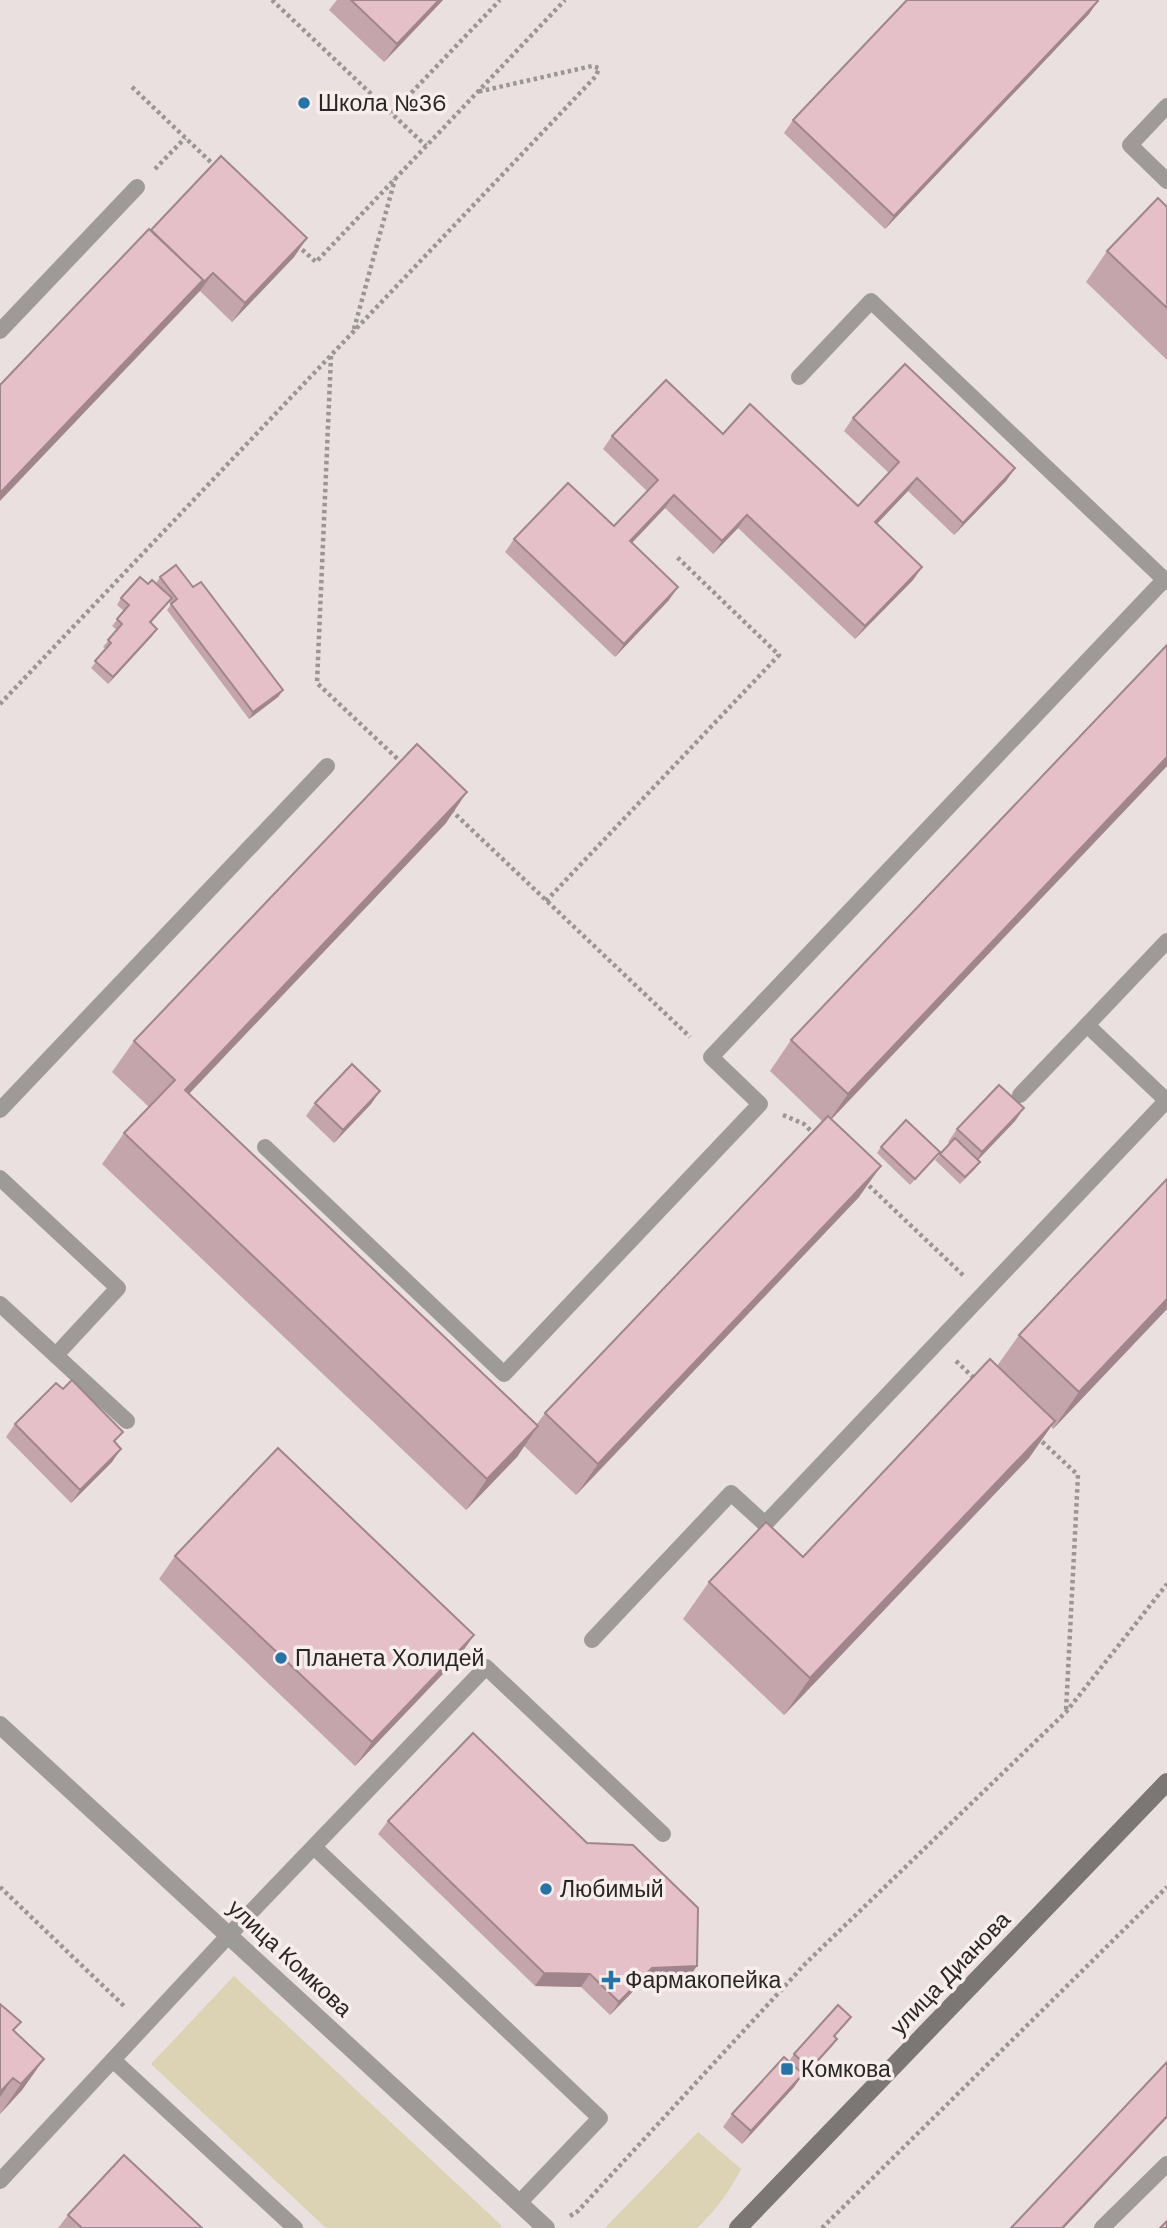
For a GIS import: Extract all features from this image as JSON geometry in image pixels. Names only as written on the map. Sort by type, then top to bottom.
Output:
[{"type":"main road","name":"улица Дианова","points":[[738,2228],[1167,1782]]},
{"type":"street","name":"улица Комкова","points":[[0,1725],[546,2228]]},
{"type":"lane","points":[[1167,106],[1130,145],[1167,181]]},
{"type":"lane","points":[[0,331],[137,187]]},
{"type":"lane","points":[[265,1147],[504,1374],[760,1104],[711,1057],[1166,581],[871,301],[799,377]]},
{"type":"lane","points":[[0,1110],[327,766]]},
{"type":"lane","points":[[1020,1095],[1167,941]]},
{"type":"lane","points":[[592,1640],[731,1493],[765,1524],[1167,1101],[1087,1025]]},
{"type":"lane","points":[[0,1178],[118,1288],[56,1355]]},
{"type":"lane","points":[[0,1304],[127,1422]]},
{"type":"lane","points":[[0,2181],[229,1935],[486,1667],[663,1834]]},
{"type":"lane","points":[[315,1847],[600,2118],[520,2202]]},
{"type":"lane","points":[[113,2060],[295,2228]]},
{"type":"lane","points":[[1102,2228],[1167,2164]]},
{"type":"path","points":[[272,0],[426,146]]},
{"type":"path","points":[[392,114],[500,0]]},
{"type":"path","points":[[296,243],[316,262],[565,0]]},
{"type":"path","points":[[0,704],[596,76],[599,68],[592,66],[477,92]]},
{"type":"path","points":[[132,87],[226,176]]},
{"type":"path","points":[[137,187],[186,138]]},
{"type":"path","points":[[353,332],[396,178]]},
{"type":"path","points":[[331,355],[317,683],[407,768]]},
{"type":"path","points":[[546,901],[779,655],[676,556]]},
{"type":"path","points":[[447,806],[711,1057]]},
{"type":"path","points":[[760,1104],[804,1124],[824,1143]]},
{"type":"path","points":[[863,1181],[983,1294]]},
{"type":"path","points":[[937,1343],[977,1381]]},
{"type":"path","points":[[1028,1428],[1078,1475],[1066,1712]]},
{"type":"path","points":[[546,2228],[578,2211],[806,1964],[1066,1712],[1167,1584]]},
{"type":"path","points":[[0,1887],[145,2026]]},
{"type":"path","points":[[822,2228],[1167,1887]]},
{"type":"shaded area","points":[[234,1976],[502,2226],[326,2228],[151,2064]]},
{"type":"shaded area","points":[[698,2132],[741,2169],[722,2200],[704,2221],[697,2228],[605,2228]]},
{"type":"building","points":[[351,0],[439,0],[397,44]]},
{"type":"building","points":[[907,0],[1098,1],[894,216],[793,120]]},
{"type":"building","points":[[221,156],[307,238],[245,303],[213,273],[194,292],[203,280],[151,230]]},
{"type":"building","points":[[1158,198],[1167,207],[1167,308],[1107,251]]},
{"type":"building","points":[[149,229],[203,280],[0,493],[0,385]]},
{"type":"building","points":[[905,364],[1015,468],[963,523],[917,478],[875,522],[922,567],[865,626],[747,515],[722,541],[674,495],[630,541],[678,587],[624,644],[514,539],[568,483],[614,526],[658,480],[612,436],[666,380],[723,434],[750,404],[858,506],[899,462],[853,418]]},
{"type":"building","points":[[176,565],[193,587],[201,582],[283,690],[253,712],[171,604],[177,599],[160,577]]},
{"type":"building","points":[[140,577],[148,584],[152,580],[172,598],[150,622],[157,629],[113,677],[95,661],[111,643],[108,640],[122,624],[117,619],[129,605],[121,598]]},
{"type":"building","points":[[1167,645],[1167,757],[848,1094],[791,1040]]},
{"type":"building","points":[[417,744],[467,792],[185,1090],[538,1426],[487,1479],[124,1133],[175,1080],[134,1041]]},
{"type":"building","points":[[352,1064],[380,1091],[343,1130],[315,1103]]},
{"type":"building","points":[[999,1085],[1024,1108],[982,1152],[957,1129]]},
{"type":"building","points":[[828,1116],[881,1166],[598,1464],[545,1413]]},
{"type":"building","points":[[906,1120],[940,1152],[915,1179],[881,1147]]},
{"type":"building","points":[[955,1138],[980,1162],[965,1177],[940,1154]]},
{"type":"building","points":[[1167,1179],[1167,1299],[1079,1392],[1019,1335]]},
{"type":"building","points":[[990,1359],[1055,1421],[810,1678],[709,1582],[766,1522],[803,1557]]},
{"type":"building","points":[[72,1380],[123,1432],[114,1441],[121,1449],[80,1490],[15,1424],[56,1383],[63,1389]]},
{"type":"building","points":[[278,1448],[474,1635],[372,1742],[175,1556]]},
{"type":"building","name":"Любимый","points":[[473,1733],[587,1843],[633,1845],[698,1908],[697,1966],[652,1968],[619,2002],[590,1974],[544,1973],[388,1821]]},
{"type":"building","points":[[0,2004],[21,2022],[13,2030],[44,2059],[21,2084],[13,2078],[0,2092]]},
{"type":"building","points":[[838,2005],[851,2017],[834,2036],[837,2039],[810,2069],[794,2054]]},
{"type":"building","points":[[784,2057],[803,2074],[751,2131],[732,2114]]},
{"type":"building","points":[[1167,2062],[1167,2116],[1062,2228],[1011,2228]]},
{"type":"building","points":[[124,2155],[202,2228],[82,2228],[68,2215]]},
{"type":"place","name":"Школа №36","points":[[304,103]]},
{"type":"place","name":"Планета Холидей","points":[[281,1658]]},
{"type":"place","name":"Любимый","points":[[546,1889]]},
{"type":"place","name":"Фармакопейка","points":[[611,1980]]},
{"type":"place","name":"Комкова","points":[[787,2069]]}]
